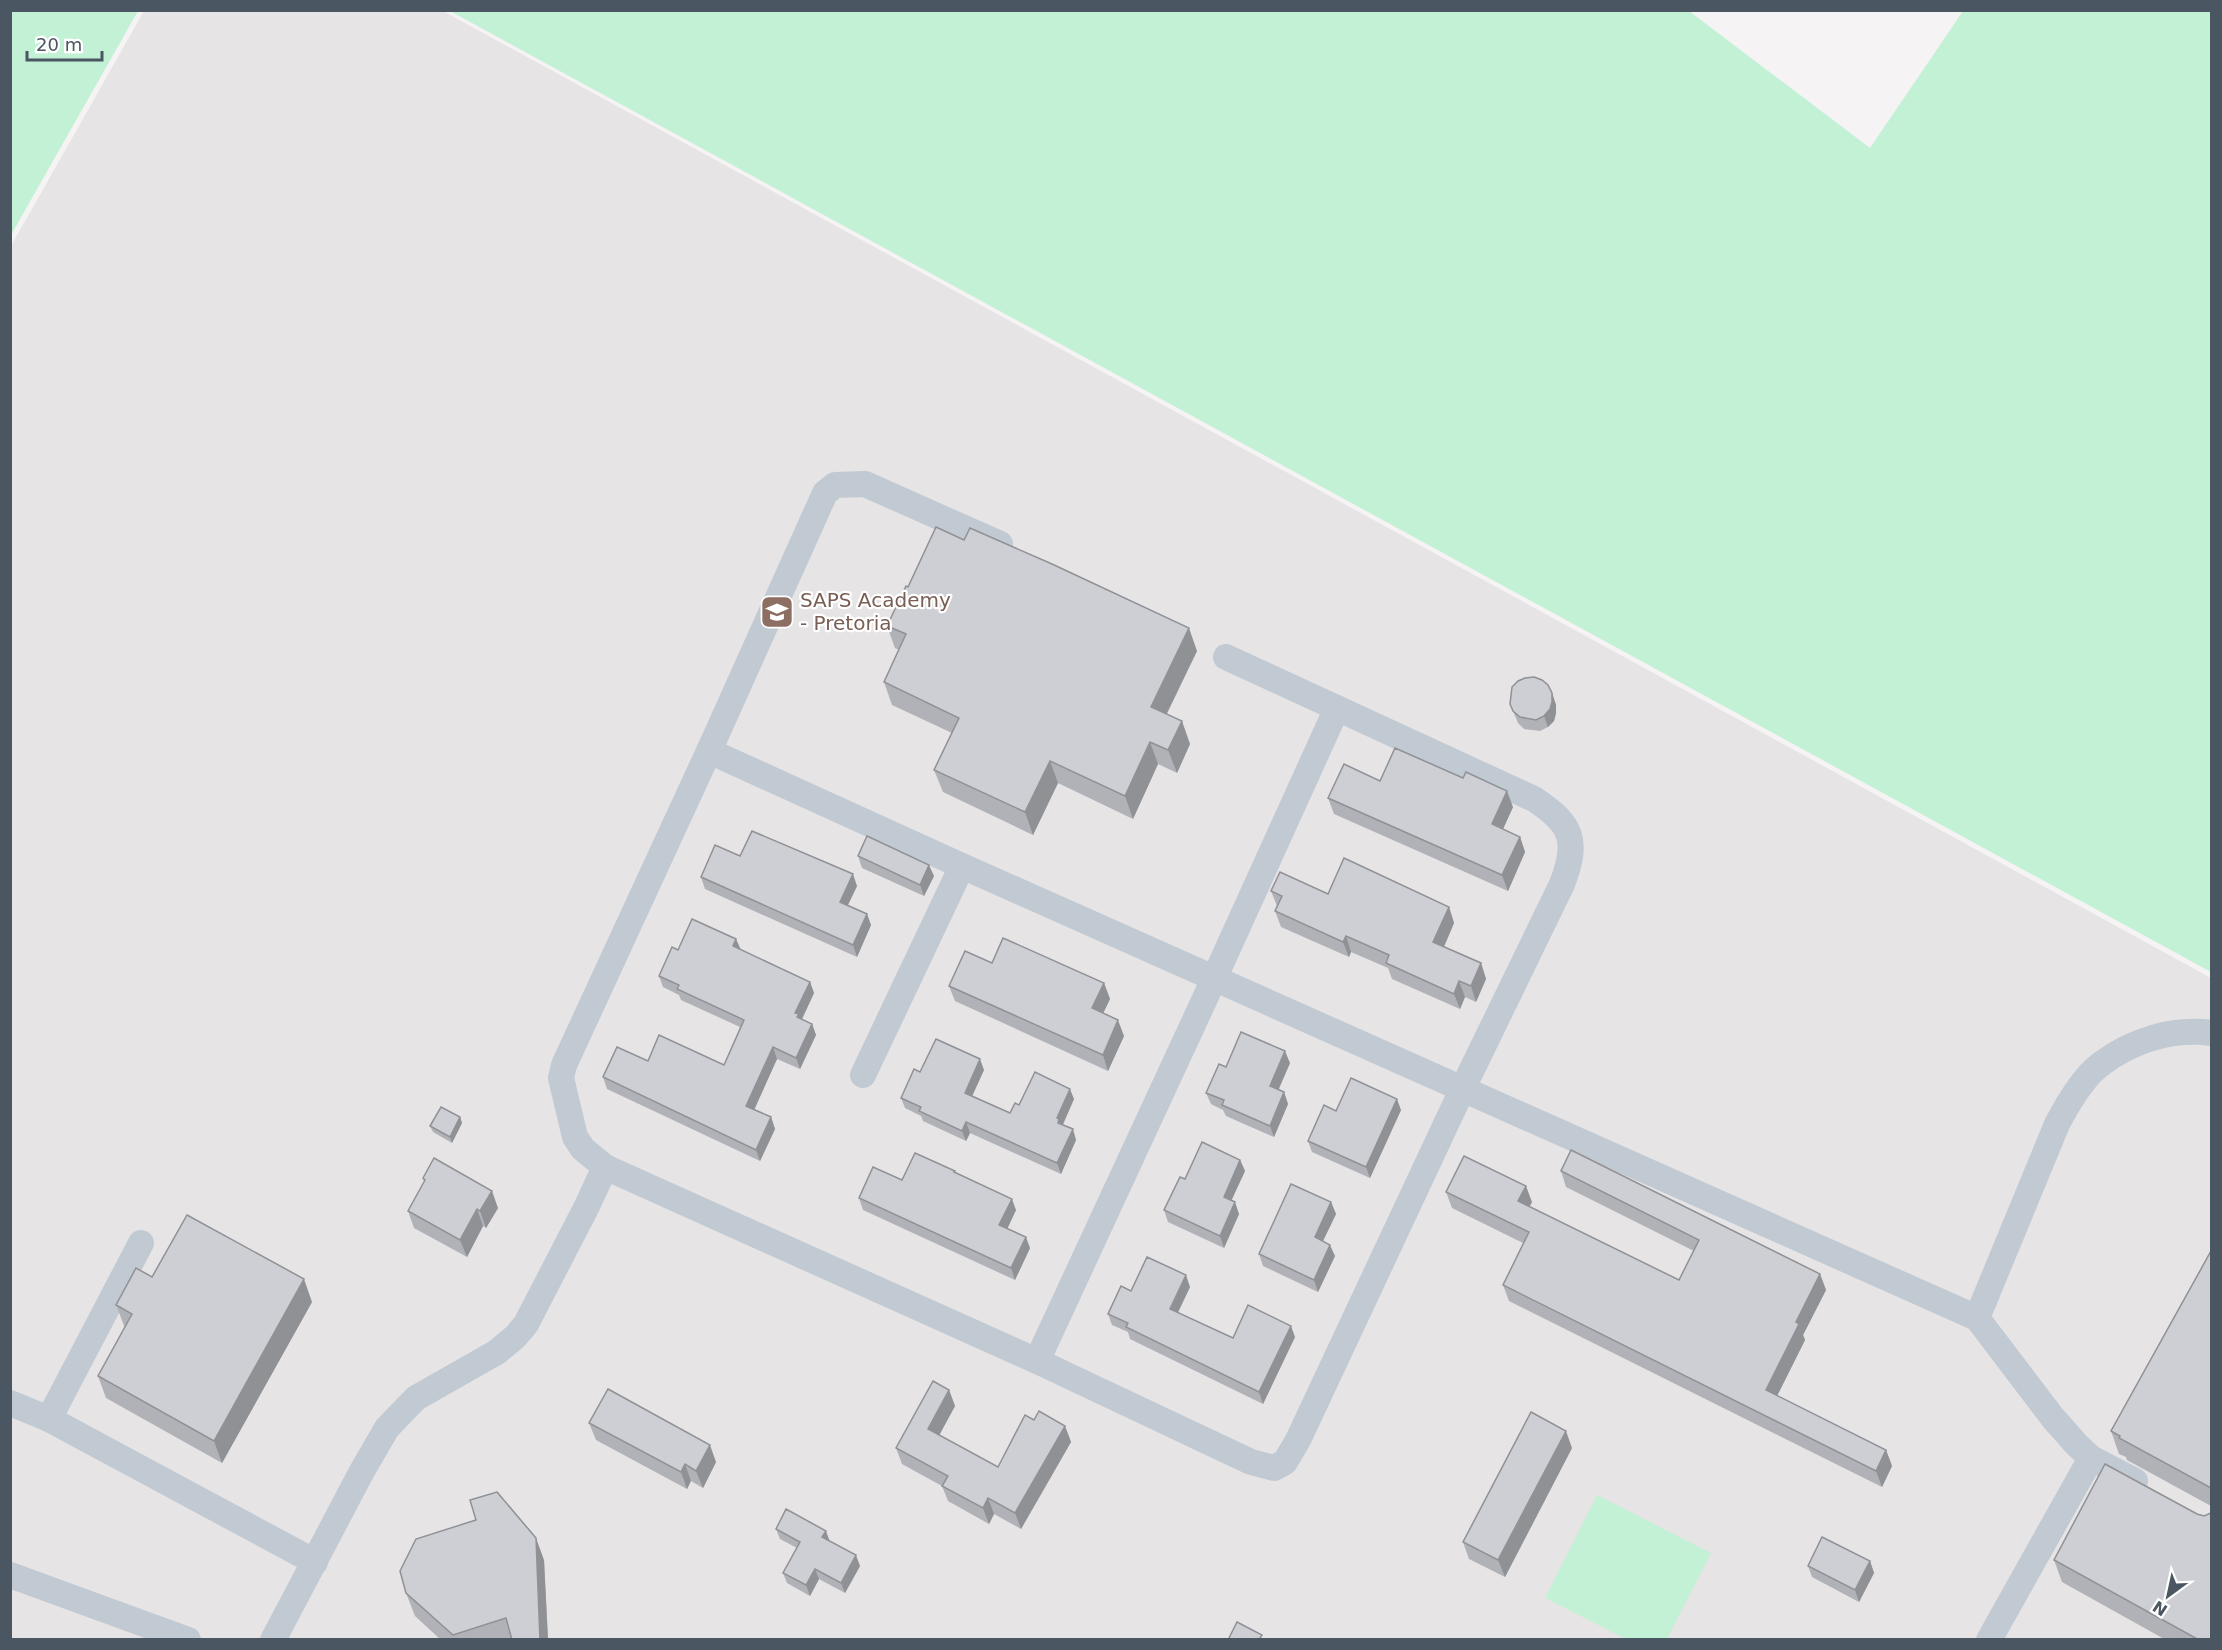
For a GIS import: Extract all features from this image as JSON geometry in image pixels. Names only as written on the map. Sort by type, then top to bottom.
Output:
[{"type":"street","points":[[1022,554],[865,484],[835,485],[825,493],[710,751],[562,1072],[561,1078],[574,1137],[583,1149],[606,1167],[1268,1468],[1281,1466],[1298,1440],[1462,1090],[1562,884],[1569,866],[1571,848],[1570,837],[1557,814],[1534,799],[1226,657]]},
{"type":"street","points":[[1037,1361],[1337,708]]},
{"type":"street","points":[[710,751],[1462,1090],[1977,1318],[2053,1418],[2091,1458],[2151,1490]]},
{"type":"street","points":[[862,1076],[962,866]]},
{"type":"street","points":[[1977,1318],[2057,1124],[2078,1090],[2100,1065],[2132,1046],[2176,1032],[2211,1033]]},
{"type":"street","points":[[273,1640],[375,1449],[397,1417],[416,1398],[497,1352],[516,1336],[526,1324],[606,1167]]},
{"type":"street","points":[[49,1419],[141,1243]]},
{"type":"street","points":[[10,1402],[49,1419],[315,1562]]},
{"type":"street","points":[[1989,1640],[2091,1458]]},
{"type":"street","points":[[10,1575],[188,1640]]},
{"type":"shaded area","name":"SAPS Academy - Pretoria","points":[[144,11],[443,11],[2211,978],[2211,1639],[11,1640],[11,246]]},
{"type":"green space","points":[[10,11],[138,11],[11,235]]},
{"type":"green space","points":[[450,11],[1689,11],[1870,148],[1963,11],[2211,11],[2211,972]]},
{"type":"green space","points":[[1597,1495],[1711,1553],[1667,1639],[1626,1639],[1545,1598]]},
{"type":"building","points":[[936,527],[964,540],[970,528],[1189,628],[1151,707],[1182,721],[1168,750],[1150,742],[1125,796],[1050,761],[1025,812],[934,770],[959,718],[884,682],[906,634],[887,626]]},
{"type":"building","points":[[1534,677],[1548,685],[1552,693],[1550,709],[1536,720],[1520,717],[1513,711],[1510,704],[1512,687],[1518,681]]},
{"type":"building","points":[[1395,748],[1463,778],[1466,772],[1507,791],[1492,824],[1520,837],[1502,875],[1328,798],[1344,764],[1380,781]]},
{"type":"building","points":[[752,831],[853,874],[840,902],[867,914],[853,945],[701,877],[715,845],[740,856]]},
{"type":"building","points":[[867,836],[929,865],[920,885],[858,856]]},
{"type":"building","points":[[1344,858],[1449,907],[1433,942],[1481,963],[1471,986],[1459,981],[1454,994],[1386,963],[1389,955],[1346,936],[1343,942],[1275,911],[1282,896],[1271,891],[1280,872],[1328,894]]},
{"type":"building","points":[[692,919],[736,939],[733,946],[810,982],[795,1013],[799,1014],[797,1017],[812,1024],[796,1058],[773,1047],[746,1106],[771,1117],[756,1150],[603,1077],[617,1047],[648,1061],[659,1035],[724,1065],[744,1020],[677,989],[679,985],[659,976],[672,947],[678,950]]},
{"type":"building","points":[[1003,938],[1104,983],[1092,1008],[1118,1020],[1103,1055],[949,986],[965,951],[992,963]]},
{"type":"building","points":[[1241,1032],[1285,1051],[1270,1086],[1284,1092],[1270,1126],[1222,1105],[1224,1100],[1206,1093],[1219,1064],[1226,1067]]},
{"type":"building","points":[[936,1039],[980,1059],[965,1093],[1010,1113],[1015,1103],[1019,1105],[1035,1072],[1070,1089],[1057,1118],[1058,1123],[1073,1129],[1057,1163],[966,1122],[962,1131],[919,1111],[921,1107],[901,1098],[914,1069],[920,1072]]},
{"type":"building","points":[[1351,1078],[1397,1099],[1366,1167],[1308,1141],[1324,1105],[1336,1111]]},
{"type":"building","points":[[441,1107],[460,1117],[450,1137],[430,1126]]},
{"type":"building","points":[[1202,1142],[1240,1160],[1224,1197],[1235,1202],[1220,1236],[1164,1210],[1180,1177],[1185,1179]]},
{"type":"building","points":[[1571,1150],[1820,1274],[1796,1322],[1799,1324],[1766,1390],[1886,1450],[1876,1471],[1503,1285],[1529,1232],[1446,1192],[1464,1156],[1526,1186],[1518,1201],[1679,1280],[1699,1240],[1561,1171]]},
{"type":"building","points":[[915,1153],[1012,1199],[999,1225],[1026,1237],[1011,1268],[859,1198],[873,1167],[902,1180]]},
{"type":"building","points":[[434,1158],[492,1191],[480,1211],[477,1209],[460,1240],[408,1211]]},
{"type":"building","points":[[1291,1184],[1331,1202],[1315,1237],[1330,1245],[1314,1280],[1259,1254]]},
{"type":"building","points":[[187,1215],[304,1279],[214,1441],[98,1376],[132,1314],[116,1305],[136,1268],[152,1277]]},
{"type":"building","points":[[2211,1251],[2211,1488],[2119,1438],[2120,1436],[2111,1431]]},
{"type":"building","points":[[1147,1257],[1186,1275],[1170,1309],[1233,1338],[1248,1305],[1291,1326],[1259,1392],[1126,1327],[1128,1323],[1108,1314],[1121,1286],[1131,1291]]},
{"type":"building","points":[[933,1381],[949,1390],[928,1429],[998,1467],[1025,1415],[1034,1420],[1039,1411],[1065,1426],[1015,1513],[988,1498],[983,1508],[942,1486],[948,1476],[896,1448]]},
{"type":"building","points":[[608,1389],[710,1445],[696,1471],[685,1464],[681,1472],[589,1423]]},
{"type":"building","points":[[1531,1412],[1566,1431],[1498,1560],[1463,1542]]},
{"type":"building","points":[[2105,1464],[2197,1514],[2204,1516],[2211,1513],[2211,1640],[2199,1640],[2054,1560]]},
{"type":"building","points":[[497,1492],[536,1538],[540,1640],[512,1640],[506,1618],[453,1635],[406,1593],[400,1571],[416,1539],[476,1520],[470,1500]]},
{"type":"building","points":[[786,1509],[826,1531],[822,1537],[856,1555],[841,1583],[815,1569],[806,1585],[783,1573],[800,1542],[776,1529]]},
{"type":"building","points":[[1822,1537],[1870,1561],[1855,1590],[1808,1566]]},
{"type":"building","points":[[1237,1622],[1262,1635],[1259,1640],[1228,1640]]},
{"type":"place","name":"SAPS Academy - Pretoria","points":[[777,612]]}]
